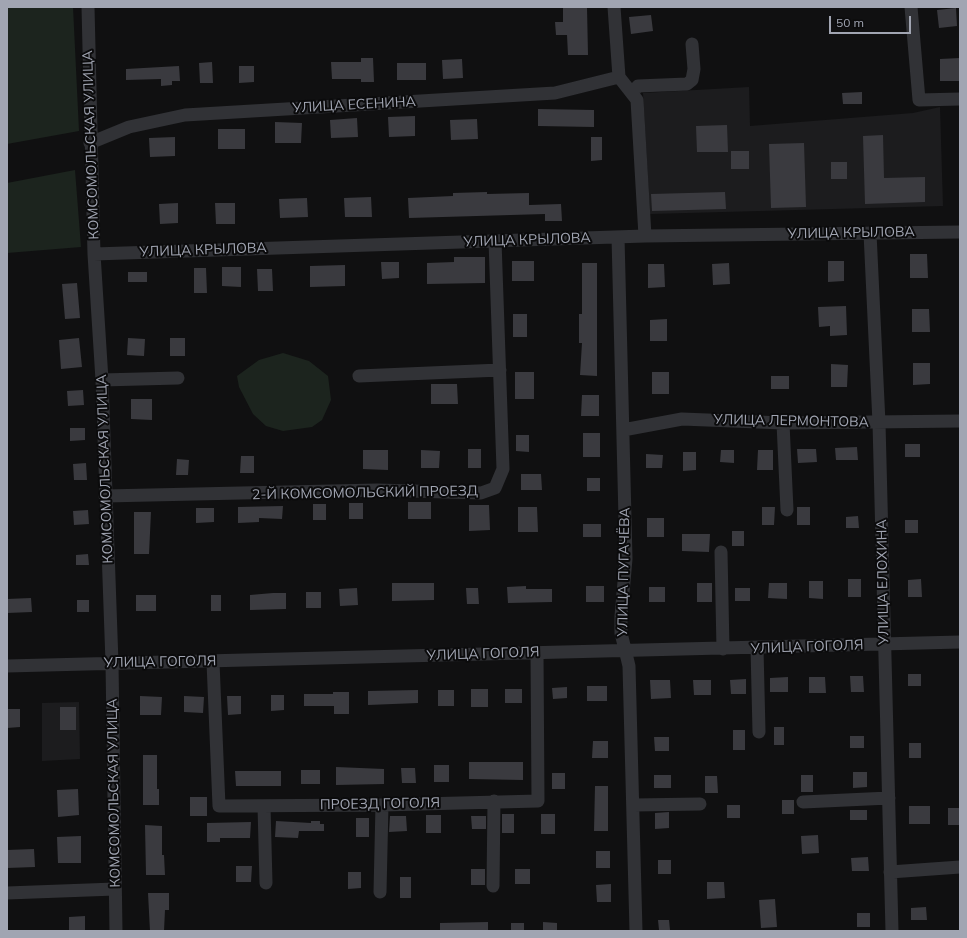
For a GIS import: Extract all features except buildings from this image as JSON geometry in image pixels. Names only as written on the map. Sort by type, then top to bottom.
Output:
[{"type":"street","name":"КОМСОМОЛЬСКАЯ УЛИЦА","points":[[88,7],[90,143],[94,254],[102,380],[112,663],[116,931]]},
{"type":"street","points":[[614,7],[619,77],[638,100],[645,236]]},
{"type":"street","points":[[911,7],[919,100],[960,99]]},
{"type":"street","points":[[632,93],[638,86],[688,84],[692,80],[694,69],[692,44]]},
{"type":"street","name":"УЛИЦА ЕСЕНИНА","points":[[90,143],[129,127],[185,115],[555,93],[619,77]]},
{"type":"street","name":"УЛИЦА КРЫЛОВА","points":[[94,254],[645,236],[960,232]]},
{"type":"street","name":"УЛИЦА ЕЛОХИНА","points":[[870,233],[879,423],[892,931]]},
{"type":"street","name":"УЛИЦА ПУГАЧЁВА","points":[[618,237],[626,559],[621,616],[624,650],[629,666],[634,805],[636,931]]},
{"type":"street","name":"2-Й КОМСОМОЛЬСКИЙ ПРОЕЗД","points":[[105,496],[377,490],[481,493],[495,488],[503,469],[495,241]]},
{"type":"street","points":[[358,376],[500,370]]},
{"type":"street","points":[[102,380],[178,378]]},
{"type":"street","name":"УЛИЦА ЛЕРМОНТОВА","points":[[623,430],[682,419],[783,423],[960,422]]},
{"type":"street","points":[[783,423],[787,510]]},
{"type":"street","points":[[721,552],[724,649]]},
{"type":"street","name":"УЛИЦА ГОГОЛЯ","points":[[7,666],[960,642]]},
{"type":"street","points":[[757,648],[759,732]]},
{"type":"street","name":"ПРОЕЗД ГОГОЛЯ","points":[[213,662],[219,806],[382,805],[538,800],[537,652]]},
{"type":"street","points":[[803,802],[889,798]]},
{"type":"street","points":[[493,886],[494,801]]},
{"type":"street","points":[[634,805],[700,804]]},
{"type":"street","points":[[380,892],[382,805]]},
{"type":"street","points":[[264,806],[266,883]]},
{"type":"street","points":[[890,872],[960,867]]},
{"type":"street","points":[[7,893],[115,889]]},
{"type":"shaded area","points":[[7,7],[73,7],[79,131],[7,144]]},
{"type":"shaded area","points":[[749,87],[750,126],[913,113],[940,107],[943,206],[650,214],[643,93]]},
{"type":"shaded area","points":[[75,170],[81,247],[7,253],[7,183]]},
{"type":"shaded area","points":[[283,353],[309,361],[328,376],[331,400],[322,420],[312,427],[283,431],[266,426],[253,414],[239,387],[237,376],[259,360]]},
{"type":"shaded area","points":[[79,702],[80,759],[42,761],[42,703]]}]
